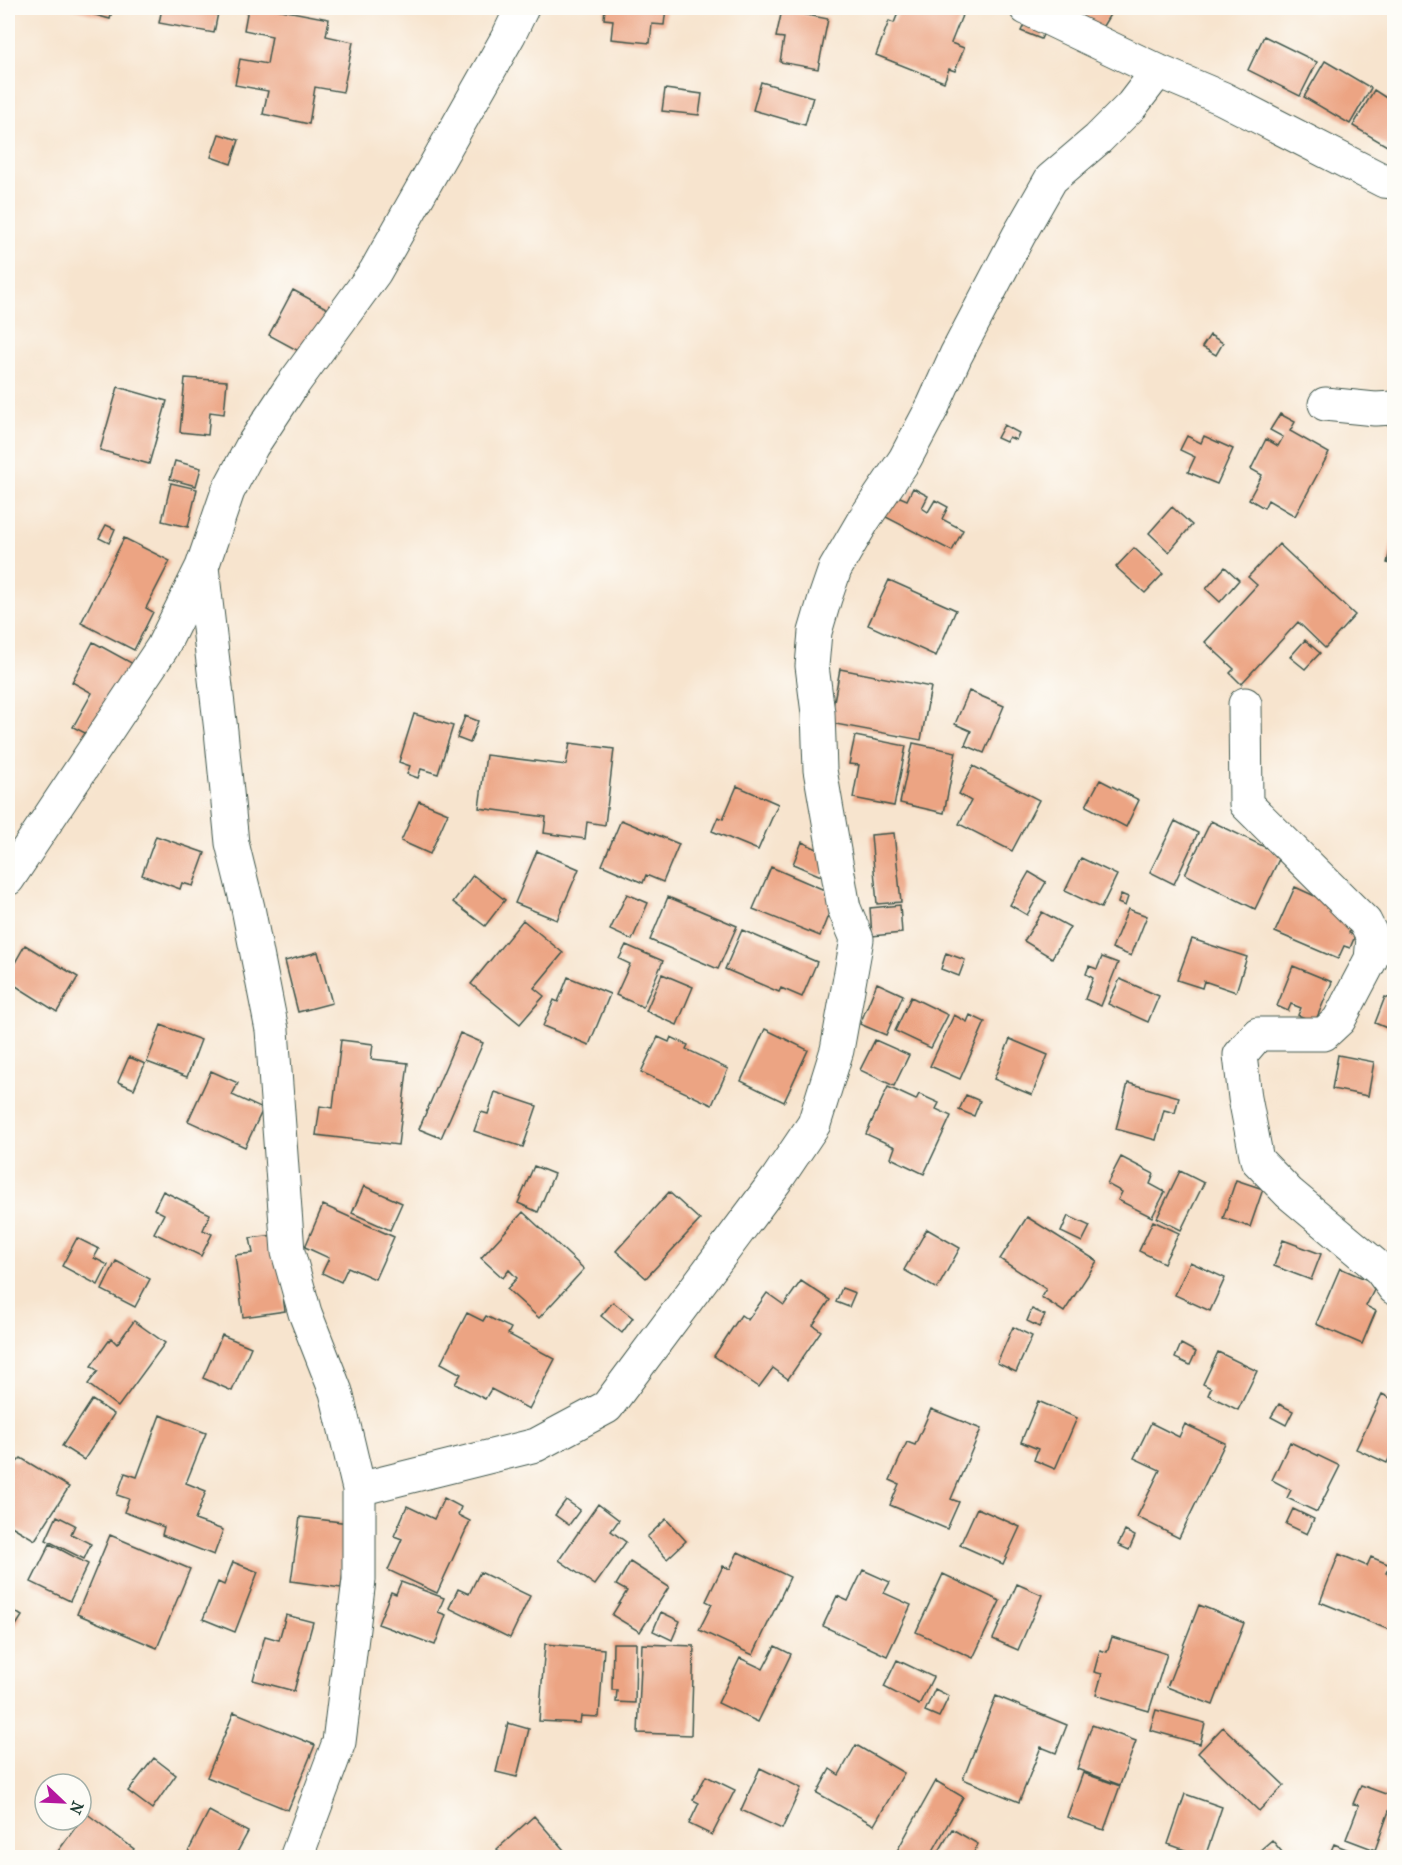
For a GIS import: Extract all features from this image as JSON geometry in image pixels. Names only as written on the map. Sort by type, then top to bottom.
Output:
[{"type":"street","points":[[8,879],[162,648],[201,567],[228,491],[252,446],[291,387],[375,272],[522,8]]},
{"type":"street","points":[[1026,8],[1158,71],[1222,98],[1384,181],[1395,182]]},
{"type":"street","points":[[359,1489],[537,1446],[607,1407],[777,1179],[814,1124],[837,1050],[857,939],[844,908],[820,770],[818,713],[812,666],[815,632],[825,598],[835,569],[863,521],[905,459],[933,406],[956,355],[1051,179],[1098,139],[1132,105],[1158,71]]},
{"type":"street","points":[[1324,404],[1375,409],[1395,408]]},
{"type":"street","points":[[201,567],[232,843],[248,908],[272,1030],[288,1252],[305,1313],[336,1392],[359,1489],[359,1580],[339,1742],[296,1857]]},
{"type":"street","points":[[1245,704],[1246,804],[1365,922],[1373,939],[1371,958],[1339,1020],[1324,1034],[1258,1034],[1240,1055],[1245,1098],[1257,1160],[1289,1193],[1380,1269],[1395,1288]]},
{"type":"building","points":[[70,8],[113,8],[110,19]]},
{"type":"building","points":[[162,8],[219,8],[214,33],[159,23]]},
{"type":"building","points":[[248,8],[271,8],[329,19],[326,36],[353,42],[343,92],[315,87],[309,124],[263,114],[268,91],[235,85],[240,59],[267,64],[272,36],[244,30]]},
{"type":"building","points":[[605,8],[666,8],[664,25],[652,24],[650,43],[611,39],[613,20],[604,19]]},
{"type":"building","points":[[900,8],[965,8],[951,43],[964,48],[955,71],[949,69],[944,82],[876,55],[889,21],[894,23]]},
{"type":"building","points":[[1084,8],[1114,8],[1100,31],[1078,19]]},
{"type":"building","points":[[782,10],[828,19],[818,69],[780,62],[784,38],[776,37]]},
{"type":"building","points":[[1028,16],[1048,24],[1041,39],[1021,31]]},
{"type":"building","points":[[1264,36],[1317,62],[1300,96],[1248,70]]},
{"type":"building","points":[[1325,61],[1371,88],[1350,124],[1304,97]]},
{"type":"building","points":[[761,82],[813,97],[805,125],[753,110]]},
{"type":"building","points":[[665,89],[702,94],[699,115],[662,111]]},
{"type":"building","points":[[1374,90],[1394,103],[1394,150],[1353,126]]},
{"type":"building","points":[[219,134],[239,140],[231,164],[211,157]]},
{"type":"building","points":[[293,290],[330,310],[306,355],[269,335]]},
{"type":"building","points":[[1210,335],[1223,343],[1216,355],[1202,347]]},
{"type":"building","points":[[185,378],[227,381],[224,414],[210,412],[208,435],[180,432]]},
{"type":"building","points":[[118,387],[167,401],[149,464],[100,450]]},
{"type":"building","points":[[1280,414],[1295,422],[1290,431],[1329,453],[1295,516],[1268,500],[1264,508],[1249,499],[1262,475],[1251,469],[1266,439],[1278,446],[1283,437],[1270,430]]},
{"type":"building","points":[[1004,425],[1019,433],[1016,440],[1009,437],[1006,442],[997,438]]},
{"type":"building","points":[[1187,436],[1201,443],[1204,436],[1233,449],[1217,484],[1188,472],[1195,457],[1180,450]]},
{"type":"building","points":[[175,461],[201,468],[196,486],[170,479]]},
{"type":"building","points":[[171,483],[197,489],[188,527],[162,521]]},
{"type":"building","points":[[913,488],[928,496],[922,508],[928,512],[935,500],[948,507],[942,519],[963,530],[952,551],[882,515],[893,494],[907,500]]},
{"type":"building","points":[[1172,507],[1192,525],[1169,552],[1149,533]]},
{"type":"building","points":[[106,525],[115,529],[109,543],[99,538]]},
{"type":"building","points":[[1394,534],[1394,565],[1387,563]]},
{"type":"building","points":[[124,538],[170,561],[146,608],[153,612],[134,650],[81,623]]},
{"type":"building","points":[[1279,544],[1355,615],[1325,648],[1298,622],[1241,684],[1230,673],[1234,669],[1205,642],[1257,585],[1248,577]]},
{"type":"building","points":[[1134,548],[1163,574],[1145,593],[1116,567]]},
{"type":"building","points":[[1225,567],[1239,580],[1220,602],[1206,589]]},
{"type":"building","points":[[889,580],[956,610],[936,656],[868,625]]},
{"type":"building","points":[[1305,640],[1320,653],[1305,669],[1290,657]]},
{"type":"building","points":[[93,642],[137,666],[97,739],[73,727],[92,693],[72,682]]},
{"type":"building","points":[[840,669],[931,687],[921,740],[830,723]]},
{"type":"building","points":[[969,691],[1004,706],[984,753],[965,745],[971,731],[955,724]]},
{"type":"building","points":[[414,714],[453,726],[438,774],[421,769],[418,778],[407,774],[410,766],[399,762]]},
{"type":"building","points":[[465,716],[478,721],[470,743],[457,738]]},
{"type":"building","points":[[855,736],[906,746],[894,806],[853,798],[859,765],[849,764]]},
{"type":"building","points":[[570,743],[614,749],[605,825],[587,822],[585,839],[544,833],[546,817],[479,808],[486,755],[566,765]]},
{"type":"building","points":[[913,743],[956,752],[944,813],[900,803]]},
{"type":"building","points":[[973,766],[1039,800],[1012,851],[959,824],[971,801],[959,794]]},
{"type":"building","points":[[1100,780],[1139,800],[1126,827],[1086,806]]},
{"type":"building","points":[[737,786],[778,804],[758,850],[712,831],[718,817],[723,819]]},
{"type":"building","points":[[419,801],[448,813],[430,854],[401,841]]},
{"type":"building","points":[[621,820],[679,844],[663,882],[646,875],[643,883],[602,865]]},
{"type":"building","points":[[1175,821],[1198,833],[1174,884],[1150,872]]},
{"type":"building","points":[[1211,821],[1281,855],[1255,909],[1185,874]]},
{"type":"building","points":[[894,833],[901,902],[877,904],[871,835]]},
{"type":"building","points":[[156,836],[205,853],[193,886],[182,883],[180,889],[142,875]]},
{"type":"building","points":[[802,842],[830,855],[821,876],[793,864]]},
{"type":"building","points":[[537,851],[579,869],[557,920],[515,903]]},
{"type":"building","points":[[1081,858],[1117,875],[1101,908],[1065,891]]},
{"type":"building","points":[[771,867],[836,895],[820,936],[753,909]]},
{"type":"building","points":[[1029,872],[1046,882],[1027,915],[1010,905]]},
{"type":"building","points":[[473,875],[505,900],[485,926],[453,902]]},
{"type":"building","points":[[1295,887],[1341,908],[1355,919],[1349,933],[1355,936],[1350,948],[1344,946],[1338,959],[1275,932]]},
{"type":"building","points":[[627,894],[648,903],[632,940],[610,930]]},
{"type":"building","points":[[1121,894],[1128,897],[1125,906],[1118,903]]},
{"type":"building","points":[[668,897],[737,926],[718,969],[650,940]]},
{"type":"building","points":[[900,905],[902,933],[872,936],[870,908]]},
{"type":"building","points":[[1128,909],[1147,916],[1131,956],[1112,948]]},
{"type":"building","points":[[1042,912],[1070,927],[1052,958],[1024,941]]},
{"type":"building","points":[[523,920],[563,953],[534,988],[544,996],[520,1024],[471,984]]},
{"type":"building","points":[[742,930],[817,962],[802,997],[781,988],[779,992],[725,969]]},
{"type":"building","points":[[1192,939],[1247,957],[1236,992],[1204,981],[1202,988],[1177,980]]},
{"type":"building","points":[[25,945],[78,977],[57,1012],[8,981],[8,975]]},
{"type":"building","points":[[626,945],[663,961],[643,1007],[616,995],[630,964],[619,959]]},
{"type":"building","points":[[318,952],[332,1003],[298,1012],[285,961]]},
{"type":"building","points":[[946,953],[965,960],[959,976],[941,969]]},
{"type":"building","points":[[1102,957],[1118,963],[1101,1006],[1085,999],[1093,978],[1086,974],[1089,966],[1097,969]]},
{"type":"building","points":[[1293,966],[1332,982],[1315,1022],[1298,1015],[1301,1008],[1291,1004],[1288,1011],[1277,1006]]},
{"type":"building","points":[[662,974],[693,987],[677,1025],[646,1011]]},
{"type":"building","points":[[568,977],[610,994],[589,1045],[543,1026],[554,1000],[558,1002]]},
{"type":"building","points":[[1120,979],[1159,996],[1148,1022],[1108,1004]]},
{"type":"building","points":[[877,983],[903,995],[886,1035],[860,1024]]},
{"type":"building","points":[[911,997],[948,1015],[931,1048],[895,1031]]},
{"type":"building","points":[[1385,997],[1394,1000],[1394,1031],[1375,1023]]},
{"type":"building","points":[[954,1015],[967,1022],[970,1015],[985,1022],[960,1079],[930,1066]]},
{"type":"building","points":[[161,1025],[201,1040],[187,1077],[147,1062]]},
{"type":"building","points":[[765,1029],[808,1050],[784,1102],[741,1081]]},
{"type":"building","points":[[460,1033],[483,1043],[441,1138],[419,1129]]},
{"type":"building","points":[[658,1037],[669,1042],[671,1037],[688,1045],[686,1049],[728,1069],[712,1105],[641,1072]]},
{"type":"building","points":[[1010,1039],[1048,1055],[1032,1095],[994,1079]]},
{"type":"building","points":[[341,1040],[373,1044],[371,1059],[408,1063],[398,1145],[316,1135],[320,1106],[333,1108]]},
{"type":"building","points":[[875,1040],[909,1055],[894,1086],[860,1070]]},
{"type":"building","points":[[1338,1055],[1374,1062],[1368,1096],[1332,1089]]},
{"type":"building","points":[[129,1057],[145,1064],[134,1089],[118,1082]]},
{"type":"building","points":[[211,1071],[238,1083],[232,1095],[263,1109],[245,1147],[188,1121]]},
{"type":"building","points":[[1128,1083],[1179,1097],[1175,1113],[1164,1110],[1156,1140],[1116,1129]]},
{"type":"building","points":[[888,1087],[916,1100],[919,1094],[939,1103],[936,1109],[951,1116],[924,1174],[891,1158],[895,1147],[866,1134]]},
{"type":"building","points":[[495,1092],[537,1106],[523,1147],[474,1131],[481,1112],[488,1114]]},
{"type":"building","points":[[966,1095],[980,1101],[974,1116],[959,1110]]},
{"type":"building","points":[[1121,1157],[1154,1174],[1150,1184],[1165,1192],[1152,1217],[1118,1200],[1122,1192],[1107,1184]]},
{"type":"building","points":[[534,1166],[554,1174],[538,1212],[518,1203]]},
{"type":"building","points":[[1180,1171],[1204,1183],[1181,1230],[1157,1218]]},
{"type":"building","points":[[1236,1180],[1263,1189],[1250,1227],[1223,1218]]},
{"type":"building","points":[[364,1186],[402,1203],[390,1230],[352,1213]]},
{"type":"building","points":[[163,1191],[210,1214],[203,1230],[212,1234],[201,1256],[154,1233],[164,1214],[154,1209]]},
{"type":"building","points":[[669,1192],[700,1220],[646,1278],[616,1251]]},
{"type":"building","points":[[323,1205],[394,1237],[375,1279],[348,1267],[341,1282],[322,1273],[329,1258],[305,1247]]},
{"type":"building","points":[[523,1212],[584,1269],[539,1318],[507,1289],[517,1278],[509,1270],[503,1278],[481,1258]]},
{"type":"building","points":[[1068,1216],[1090,1226],[1082,1242],[1061,1232]]},
{"type":"building","points":[[1027,1217],[1097,1261],[1064,1312],[1041,1297],[1046,1289],[1000,1259]]},
{"type":"building","points":[[1153,1221],[1179,1233],[1164,1263],[1139,1251]]},
{"type":"building","points":[[927,1229],[960,1248],[937,1289],[904,1270]]},
{"type":"building","points":[[275,1235],[285,1311],[243,1317],[235,1255],[253,1253],[250,1238]]},
{"type":"building","points":[[77,1238],[99,1249],[94,1258],[108,1265],[98,1285],[62,1266]]},
{"type":"building","points":[[1283,1240],[1321,1254],[1311,1280],[1274,1266]]},
{"type":"building","points":[[116,1261],[150,1279],[135,1307],[102,1290]]},
{"type":"building","points":[[1190,1262],[1225,1278],[1210,1311],[1175,1295]]},
{"type":"building","points":[[1340,1268],[1377,1284],[1366,1306],[1376,1311],[1362,1344],[1316,1324]]},
{"type":"building","points":[[801,1281],[830,1300],[813,1325],[821,1331],[788,1379],[773,1368],[759,1387],[714,1356],[741,1315],[748,1320],[767,1293],[784,1305]]},
{"type":"building","points":[[842,1288],[855,1293],[849,1307],[836,1302]]},
{"type":"building","points":[[613,1302],[633,1318],[622,1333],[601,1316]]},
{"type":"building","points":[[1032,1309],[1045,1315],[1039,1327],[1027,1321]]},
{"type":"building","points":[[467,1313],[483,1321],[486,1316],[511,1328],[508,1334],[555,1359],[529,1409],[491,1389],[485,1399],[455,1384],[461,1374],[441,1363]]},
{"type":"building","points":[[134,1321],[165,1343],[118,1407],[88,1384],[98,1371],[91,1366],[111,1338],[117,1344]]},
{"type":"building","points":[[1013,1327],[1032,1336],[1016,1372],[997,1363]]},
{"type":"building","points":[[222,1335],[251,1347],[232,1391],[203,1378]]},
{"type":"building","points":[[1181,1344],[1196,1352],[1190,1365],[1175,1358]]},
{"type":"building","points":[[1218,1352],[1257,1371],[1238,1410],[1208,1395],[1211,1388],[1203,1384]]},
{"type":"building","points":[[1382,1394],[1394,1400],[1394,1447],[1387,1463],[1356,1449]]},
{"type":"building","points":[[92,1400],[114,1414],[84,1460],[62,1446]]},
{"type":"building","points":[[1038,1401],[1077,1418],[1055,1469],[1034,1460],[1038,1449],[1021,1442]]},
{"type":"building","points":[[1279,1404],[1293,1411],[1286,1425],[1271,1417]]},
{"type":"building","points":[[931,1409],[981,1429],[951,1499],[959,1502],[947,1529],[890,1505],[899,1484],[890,1480],[907,1442],[915,1445]]},
{"type":"building","points":[[160,1415],[206,1433],[186,1483],[206,1491],[195,1520],[223,1530],[214,1555],[162,1535],[164,1527],[124,1512],[129,1499],[117,1495],[125,1473],[137,1477]]},
{"type":"building","points":[[1151,1423],[1179,1437],[1185,1424],[1225,1443],[1179,1538],[1137,1517],[1160,1470],[1134,1458]]},
{"type":"building","points":[[1290,1442],[1340,1466],[1317,1512],[1287,1498],[1291,1490],[1272,1480]]},
{"type":"building","points":[[9,1457],[17,1462],[21,1458],[69,1487],[35,1540],[8,1524]]},
{"type":"building","points":[[444,1498],[461,1507],[458,1515],[470,1521],[437,1593],[388,1570],[402,1539],[394,1536],[407,1506],[434,1519]]},
{"type":"building","points":[[566,1500],[580,1510],[569,1525],[555,1515]]},
{"type":"building","points":[[598,1504],[619,1520],[611,1531],[626,1542],[595,1585],[559,1560]]},
{"type":"building","points":[[977,1508],[1020,1527],[1003,1564],[960,1545]]},
{"type":"building","points":[[1293,1509],[1314,1519],[1307,1534],[1286,1524]]},
{"type":"building","points":[[57,1516],[75,1525],[71,1534],[91,1544],[84,1559],[46,1540]]},
{"type":"building","points":[[300,1517],[349,1523],[341,1588],[291,1581]]},
{"type":"building","points":[[666,1519],[686,1541],[667,1559],[647,1537]]},
{"type":"building","points":[[1125,1531],[1135,1536],[1129,1550],[1118,1545]]},
{"type":"building","points":[[110,1535],[190,1569],[157,1648],[77,1614]]},
{"type":"building","points":[[50,1544],[88,1564],[70,1601],[31,1582]]},
{"type":"building","points":[[738,1552],[790,1577],[753,1655],[699,1630],[712,1604],[706,1601],[723,1566],[730,1569]]},
{"type":"building","points":[[1339,1554],[1367,1566],[1371,1557],[1390,1565],[1386,1573],[1394,1577],[1392,1631],[1320,1602]]},
{"type":"building","points":[[233,1562],[258,1572],[235,1632],[203,1619],[218,1582],[224,1585]]},
{"type":"building","points":[[630,1562],[669,1587],[640,1632],[612,1615],[627,1591],[616,1585]]},
{"type":"building","points":[[863,1570],[890,1582],[884,1593],[911,1605],[887,1656],[823,1626],[837,1596],[848,1601]]},
{"type":"building","points":[[480,1572],[530,1596],[510,1638],[449,1608],[458,1589],[469,1594]]},
{"type":"building","points":[[943,1574],[1000,1601],[973,1658],[916,1632]]},
{"type":"building","points":[[401,1582],[444,1598],[438,1612],[446,1615],[435,1645],[378,1624],[391,1592],[396,1594]]},
{"type":"building","points":[[1017,1584],[1042,1595],[1018,1650],[993,1639]]},
{"type":"building","points":[[1199,1605],[1244,1623],[1213,1705],[1167,1687]]},
{"type":"building","points":[[8,1607],[22,1616],[8,1638]]},
{"type":"building","points":[[661,1612],[680,1621],[672,1640],[653,1631]]},
{"type":"building","points":[[286,1615],[313,1622],[294,1691],[253,1680],[265,1636],[279,1640]]},
{"type":"building","points":[[1112,1637],[1167,1654],[1149,1711],[1096,1695],[1102,1674],[1094,1672],[1100,1650],[1107,1652]]},
{"type":"building","points":[[613,1643],[636,1643],[635,1703],[616,1702],[617,1690],[612,1690]]},
{"type":"building","points":[[545,1644],[604,1649],[599,1717],[581,1716],[580,1723],[539,1721]]},
{"type":"building","points":[[642,1644],[694,1646],[691,1735],[638,1733]]},
{"type":"building","points":[[775,1646],[791,1654],[758,1722],[718,1703],[740,1658],[763,1669]]},
{"type":"building","points":[[897,1660],[933,1677],[919,1705],[884,1687]]},
{"type":"building","points":[[935,1689],[949,1696],[939,1717],[925,1711]]},
{"type":"building","points":[[996,1696],[1067,1725],[1056,1753],[1041,1747],[1019,1802],[963,1779]]},
{"type":"building","points":[[1156,1710],[1205,1723],[1200,1744],[1150,1730]]},
{"type":"building","points":[[234,1712],[315,1745],[288,1810],[207,1777]]},
{"type":"building","points":[[508,1723],[529,1729],[517,1777],[496,1772]]},
{"type":"building","points":[[1092,1725],[1136,1741],[1120,1785],[1077,1769]]},
{"type":"building","points":[[1223,1727],[1284,1785],[1259,1811],[1198,1753]]},
{"type":"building","points":[[856,1745],[904,1773],[874,1825],[817,1793],[830,1769],[839,1775]]},
{"type":"building","points":[[154,1758],[176,1775],[152,1809],[128,1791]]},
{"type":"building","points":[[760,1768],[801,1788],[782,1829],[741,1810]]},
{"type":"building","points":[[1083,1773],[1120,1786],[1104,1830],[1067,1817]]},
{"type":"building","points":[[706,1776],[735,1790],[712,1835],[689,1824],[699,1803],[693,1800]]},
{"type":"building","points":[[936,1781],[963,1797],[929,1858],[893,1858]]},
{"type":"building","points":[[1361,1785],[1394,1797],[1375,1850],[1346,1839],[1359,1805],[1353,1804]]},
{"type":"building","points":[[1185,1794],[1222,1807],[1205,1857],[1168,1844]]},
{"type":"building","points":[[209,1811],[248,1832],[234,1858],[185,1858]]},
{"type":"building","points":[[534,1816],[571,1858],[504,1858],[497,1849]]},
{"type":"building","points":[[93,1818],[134,1849],[128,1858],[53,1858],[72,1832],[93,1832]]},
{"type":"building","points":[[952,1829],[978,1844],[971,1858],[935,1858]]},
{"type":"building","points":[[1272,1840],[1287,1858],[1251,1858]]},
{"type":"building","points":[[1334,1844],[1366,1857],[1366,1858],[1328,1858]]}]
